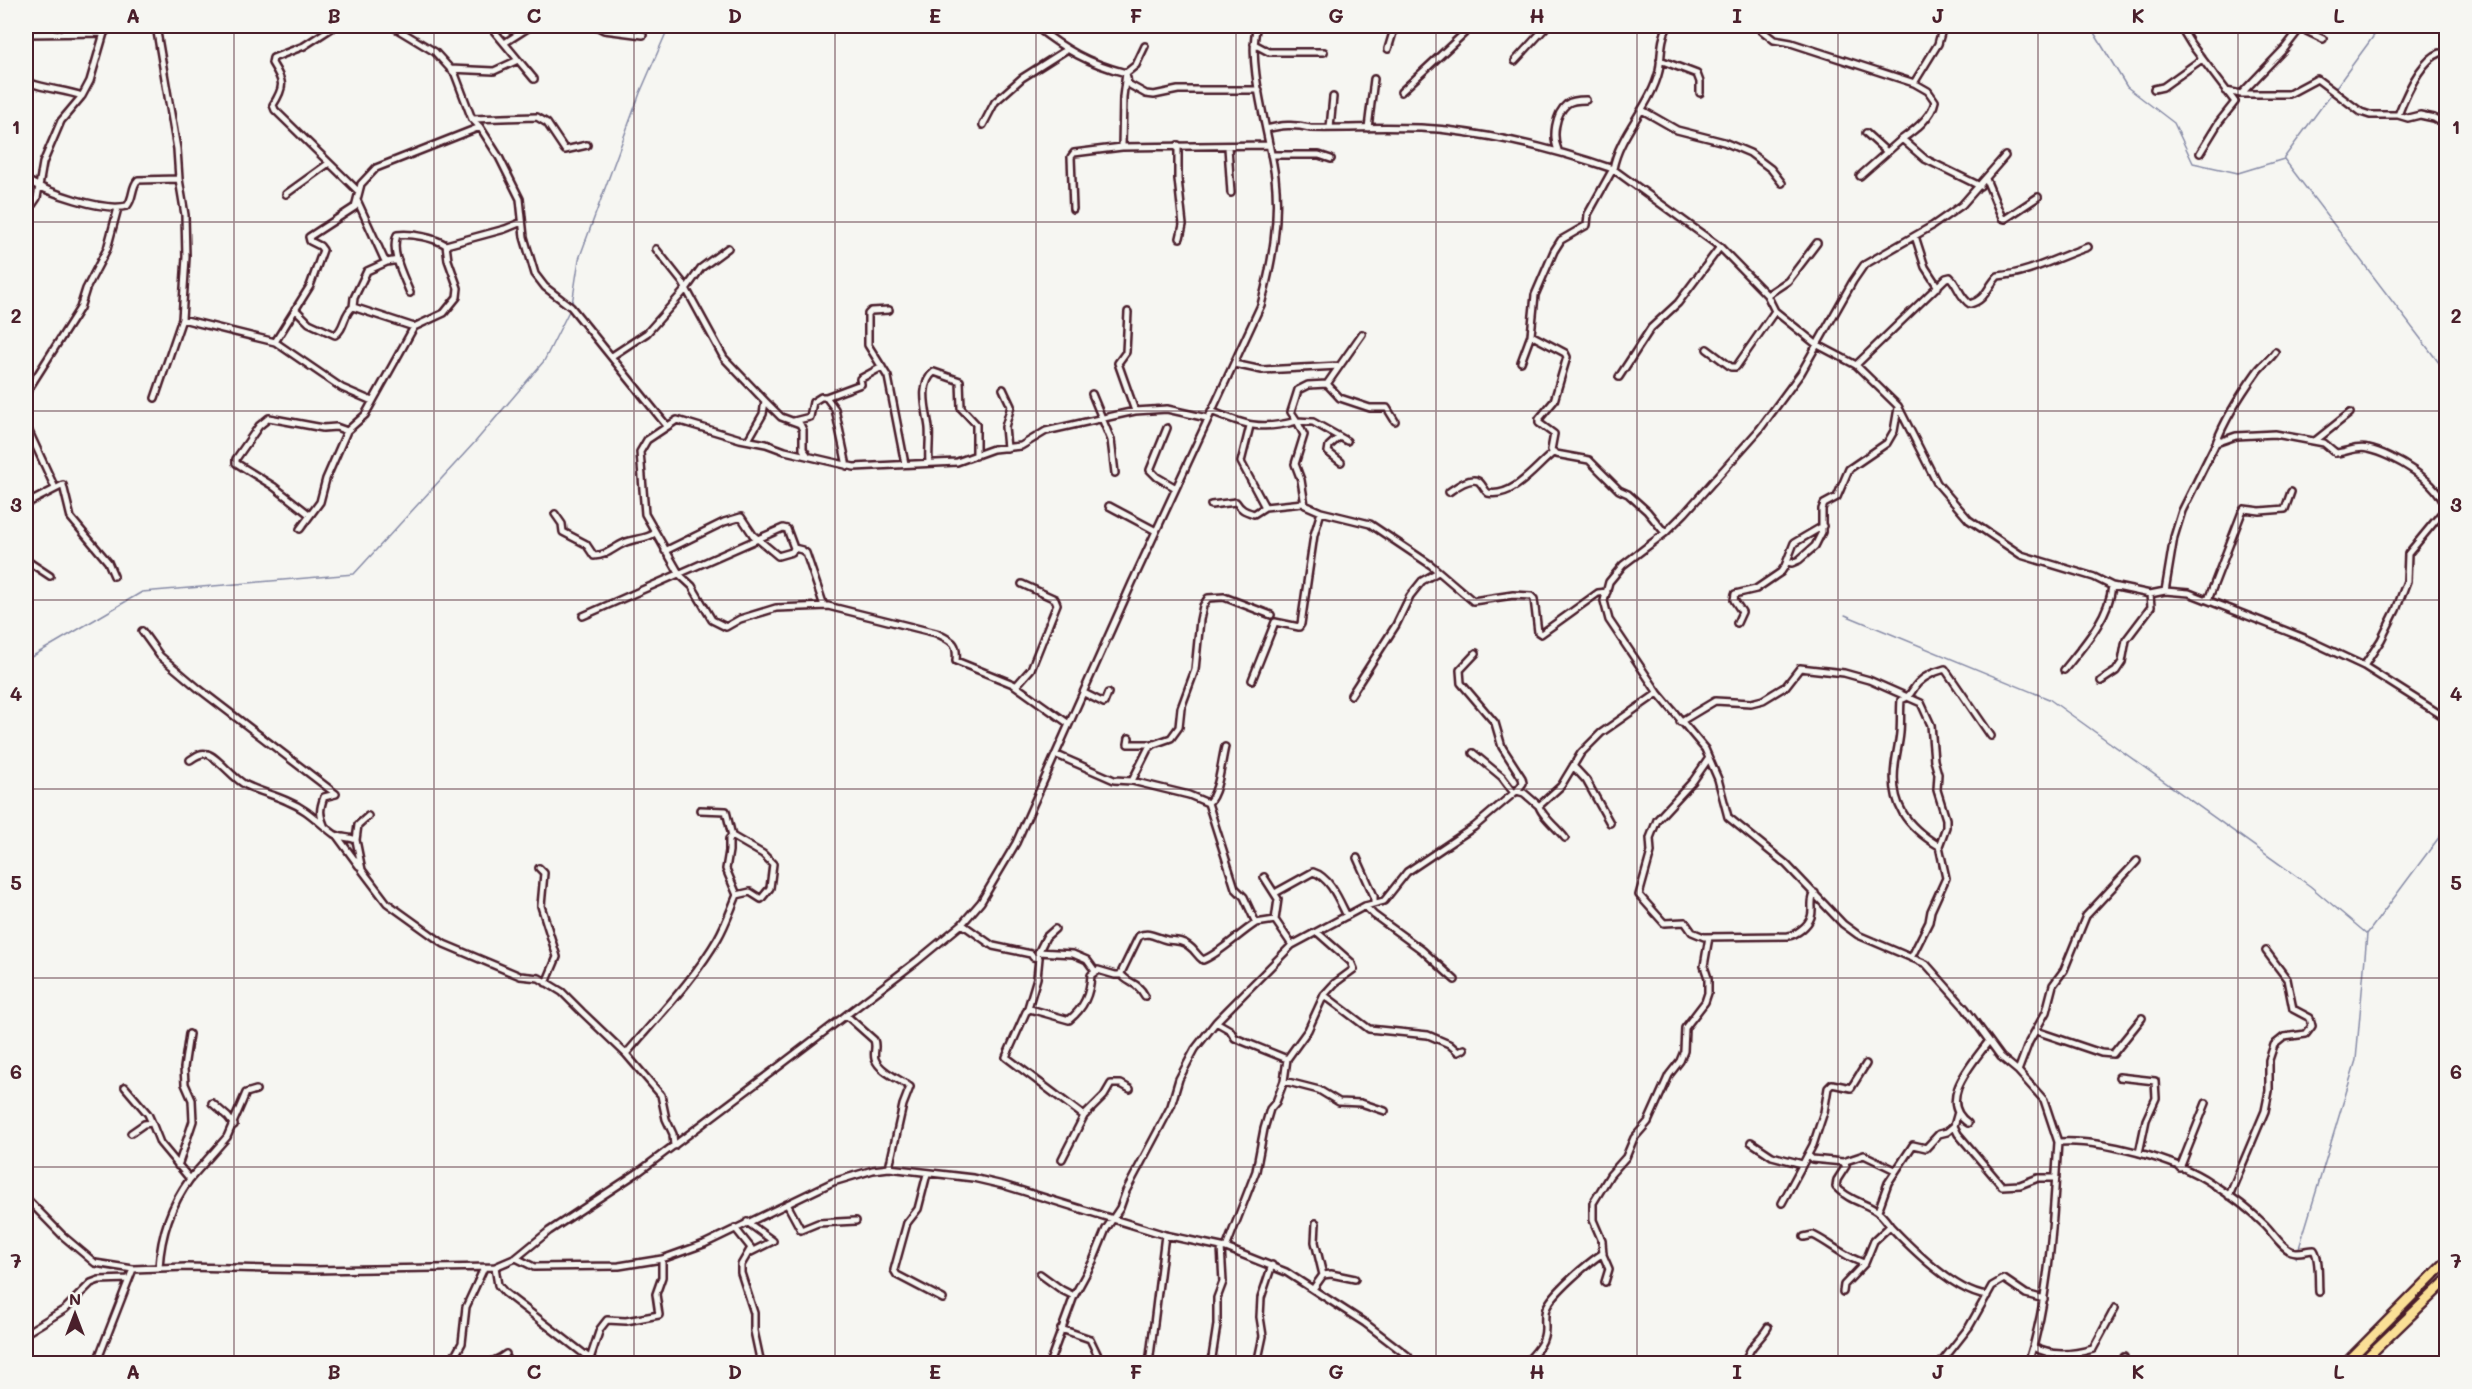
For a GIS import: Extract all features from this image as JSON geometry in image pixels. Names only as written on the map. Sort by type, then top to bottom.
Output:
[{"type":"highway","points":[[2345,1364],[2446,1262]]},
{"type":"highway","points":[[2360,1364],[2446,1281]]},
{"type":"street","points":[[26,214],[36,201],[43,163],[62,121],[82,96],[90,81],[104,33],[112,26]]},
{"type":"street","points":[[155,398],[182,319],[186,286],[186,215],[156,26]]},
{"type":"street","points":[[335,26],[304,46],[273,58],[272,63],[282,78],[282,86],[273,105],[275,110],[357,190]]},
{"type":"street","points":[[392,26],[435,52],[455,74],[472,119],[480,127],[517,191],[524,237],[535,274],[545,287],[572,307],[667,426]]},
{"type":"street","points":[[490,26],[506,42],[534,79]]},
{"type":"street","points":[[506,42],[531,26]]},
{"type":"street","points":[[596,26],[604,30],[643,35]]},
{"type":"street","points":[[1035,26],[1066,50],[1088,61],[1126,73]]},
{"type":"street","points":[[26,1198],[63,1236],[95,1263],[133,1269],[159,1267],[313,1270],[495,1267],[516,1258],[549,1231],[640,1171],[846,1016],[962,924],[998,877],[1016,843],[1207,418],[1261,305],[1269,273],[1278,214],[1271,155],[1259,90],[1254,44],[1257,26]]},
{"type":"street","points":[[1388,49],[1395,26]]},
{"type":"street","points":[[1401,92],[1472,26]]},
{"type":"street","points":[[1515,61],[1547,26]]},
{"type":"street","points":[[1521,362],[1531,335],[1535,295],[1554,251],[1561,240],[1587,225],[1588,214],[1613,169],[1615,159],[1642,110],[1659,72],[1662,37],[1668,26]]},
{"type":"street","points":[[1756,26],[1774,40],[1791,43],[1914,83],[1928,91],[1935,101],[1915,129],[1860,176]]},
{"type":"street","points":[[1764,32],[1769,26]]},
{"type":"street","points":[[1914,83],[1938,44],[1943,26]]},
{"type":"street","points":[[2180,26],[2235,102],[2219,122],[2200,153]]},
{"type":"street","points":[[2241,94],[2285,48],[2300,26],[2323,39]]},
{"type":"street","points":[[26,33],[104,33]]},
{"type":"street","points":[[1254,44],[1269,52],[1324,52]]},
{"type":"street","points":[[1122,147],[1126,73],[1136,65],[1145,46]]},
{"type":"street","points":[[983,125],[996,102],[1022,78],[1066,50]]},
{"type":"street","points":[[2398,115],[2407,93],[2421,71],[2434,55],[2440,52]]},
{"type":"street","points":[[2154,89],[2163,87],[2202,59]]},
{"type":"street","points":[[450,69],[499,70],[518,60]]},
{"type":"street","points":[[1660,60],[1697,74],[1700,93]]},
{"type":"street","points":[[1126,73],[1128,84],[1146,94],[1154,95],[1178,90],[1259,90]]},
{"type":"street","points":[[1368,128],[1374,79]]},
{"type":"street","points":[[2226,91],[2241,94],[2289,94],[2317,79],[2361,112],[2370,115],[2434,118],[2446,125]]},
{"type":"street","points":[[26,81],[32,85],[67,90],[82,96]]},
{"type":"street","points":[[1330,128],[1333,97]]},
{"type":"street","points":[[1558,150],[1553,140],[1553,132],[1564,108],[1574,101],[1586,100]]},
{"type":"street","points":[[1642,110],[1677,130],[1724,142],[1749,153],[1771,169],[1782,183]]},
{"type":"street","points":[[472,119],[537,117],[547,123],[565,150],[587,145]]},
{"type":"street","points":[[1266,129],[1296,124],[1310,128],[1446,130],[1493,136],[1558,150],[1613,169],[1720,247],[1767,294],[1775,311],[1816,344],[1856,365],[1898,406],[1937,483],[1969,520],[2021,555],[2094,577],[2112,586],[2150,594],[2165,591],[2189,593],[2208,600],[2304,638],[2364,666],[2446,718]]},
{"type":"street","points":[[275,342],[310,286],[323,250],[320,246],[310,242],[309,237],[355,207],[357,190],[376,168],[480,127]]},
{"type":"street","points":[[1866,133],[1887,152]]},
{"type":"street","points":[[1123,136],[1134,147]]},
{"type":"street","points":[[1902,139],[1925,159],[1980,186]]},
{"type":"street","points":[[1178,145],[1178,179],[1183,225],[1180,238]]},
{"type":"street","points":[[1073,209],[1071,157],[1074,153],[1122,147],[1269,145]]},
{"type":"street","points":[[1228,147],[1231,193]]},
{"type":"street","points":[[1271,155],[1319,155],[1331,159]]},
{"type":"street","points":[[2005,156],[1962,205],[1915,236],[1864,265],[1801,373],[1766,421],[1665,533],[1623,565],[1609,582],[1604,601],[1610,620],[1658,693],[1704,749],[1718,779],[1728,818],[1786,864],[1835,916],[1858,934],[1926,964],[1965,1008],[2001,1058],[2018,1071],[2044,1100],[2058,1142],[2056,1178],[2052,1238],[2044,1299],[2028,1364]]},
{"type":"street","points":[[286,194],[329,163]]},
{"type":"street","points":[[26,180],[39,187],[91,204],[118,208],[127,206],[131,201],[134,183],[138,180],[179,179]]},
{"type":"street","points":[[1986,179],[2002,218],[2005,219],[2038,197]]},
{"type":"street","points":[[357,200],[375,242],[387,262]]},
{"type":"street","points":[[26,393],[80,308],[106,249],[118,208]]},
{"type":"street","points":[[410,294],[398,260],[396,240],[398,235],[425,237],[438,240],[446,245],[522,222]]},
{"type":"street","points":[[1915,236],[1925,267],[1938,287]]},
{"type":"street","points":[[1767,294],[1788,281],[1817,243]]},
{"type":"street","points":[[300,529],[320,501],[326,479],[347,431],[365,415],[414,327],[444,313],[457,297],[458,288],[448,260],[446,245]]},
{"type":"street","points":[[1619,377],[1652,328],[1678,303],[1720,247]]},
{"type":"street","points":[[1856,365],[1946,278],[1950,278],[1965,301],[1970,304],[1976,303],[1984,297],[1998,276],[2040,267],[2067,253],[2088,247]]},
{"type":"street","points":[[612,356],[647,333],[686,290],[700,268],[728,248]]},
{"type":"street","points":[[656,249],[686,290],[724,358],[781,417],[789,421],[810,417],[813,402],[821,397],[861,384],[860,379],[864,375],[882,367]]},
{"type":"street","points":[[295,309],[309,323],[335,335],[339,333],[346,314],[353,307],[354,298],[367,271],[398,260]]},
{"type":"street","points":[[353,307],[414,327]]},
{"type":"street","points":[[889,310],[871,311],[867,318],[868,345],[888,377],[905,464]]},
{"type":"street","points":[[1707,349],[1731,367],[1736,367],[1775,311]]},
{"type":"street","points":[[1128,312],[1126,352],[1118,363],[1135,411]]},
{"type":"street","points":[[182,319],[275,342],[342,388],[372,401]]},
{"type":"street","points":[[1327,384],[1362,334]]},
{"type":"street","points":[[1531,335],[1565,353],[1567,357],[1554,401],[1539,419],[1539,423],[1554,434],[1551,450],[1589,460],[1619,490],[1628,494],[1647,511],[1665,533]]},
{"type":"street","points":[[2165,591],[2174,537],[2182,511],[2222,429],[2252,378],[2275,352]]},
{"type":"street","points":[[1234,364],[1262,370],[1339,366]]},
{"type":"street","points":[[929,462],[929,428],[924,400],[929,377],[934,372],[960,381],[961,408],[976,424],[976,456]]},
{"type":"street","points":[[1303,503],[1301,480],[1295,464],[1304,435],[1291,412],[1298,390],[1308,385],[1327,384],[1341,398],[1370,408],[1387,408],[1395,421]]},
{"type":"street","points":[[1003,388],[1011,406],[1005,427],[1007,448]]},
{"type":"street","points":[[1092,394],[1111,440],[1115,473]]},
{"type":"street","points":[[826,397],[835,409],[847,466]]},
{"type":"street","points":[[748,440],[763,414],[765,401]]},
{"type":"street","points":[[1787,562],[1792,563],[1809,552],[1820,537],[1824,504],[1837,497],[1849,469],[1887,443],[1894,431],[1898,406]]},
{"type":"street","points":[[1069,724],[1016,686],[993,674],[956,661],[957,649],[952,641],[936,633],[824,606],[776,608],[740,619],[726,627],[712,620],[692,586],[680,575],[645,514],[640,452],[647,440],[677,420],[728,436],[847,466],[866,467],[957,462],[993,449],[1021,446],[1046,431],[1135,411],[1167,409],[1207,418]]},
{"type":"street","points":[[1211,411],[1250,426],[1265,427],[1297,421],[1313,422],[1347,441]]},
{"type":"street","points":[[2315,441],[2350,413]]},
{"type":"street","points":[[310,515],[273,486],[236,463],[236,459],[259,426],[268,418],[323,428],[336,427],[347,431]]},
{"type":"street","points":[[794,421],[803,430],[803,449],[808,456]]},
{"type":"street","points":[[26,424],[56,488]]},
{"type":"street","points":[[1250,426],[1241,462],[1265,507]]},
{"type":"street","points":[[1167,428],[1150,470],[1176,488]]},
{"type":"street","points":[[2216,443],[2236,436],[2275,434],[2325,443],[2336,453],[2367,448],[2394,459],[2424,477],[2444,503],[2445,508],[2408,554],[2407,581],[2396,610],[2381,640],[2364,666]]},
{"type":"street","points":[[1338,438],[1329,446],[1328,452],[1341,462]]},
{"type":"street","points":[[1449,492],[1466,482],[1475,480],[1480,482],[1488,493],[1503,492],[1532,474],[1554,452]]},
{"type":"street","points":[[26,504],[63,485],[71,518],[108,562],[114,576]]},
{"type":"street","points":[[2208,600],[2233,531],[2244,509],[2260,511],[2285,509],[2291,492]]},
{"type":"street","points":[[1211,505],[1236,502],[1238,507],[1244,511],[1254,514],[1265,507],[1303,503],[1321,512],[1370,524],[1407,548],[1473,602],[1513,595],[1531,596],[1534,599],[1538,632],[1541,634],[1598,593],[1606,592]]},
{"type":"street","points":[[1109,506],[1156,531]]},
{"type":"street","points":[[1252,680],[1275,622],[1299,627],[1301,624],[1312,546],[1321,512]]},
{"type":"street","points":[[555,514],[562,524],[563,532],[585,544],[597,557],[614,550],[624,542],[647,538],[655,533]]},
{"type":"street","points":[[665,551],[724,522],[741,517],[759,540],[778,556],[792,552],[794,548]]},
{"type":"street","points":[[1737,623],[1742,612],[1734,600],[1735,594],[1756,589],[1780,572],[1787,562],[1794,543],[1823,526]]},
{"type":"street","points":[[583,616],[783,528],[787,529],[794,548]]},
{"type":"street","points":[[794,548],[806,554],[824,606]]},
{"type":"street","points":[[26,560],[50,576]]},
{"type":"street","points":[[1351,695],[1396,625],[1410,596],[1422,581],[1438,572]]},
{"type":"street","points":[[1016,686],[1031,669],[1057,604],[1055,599],[1022,584]]},
{"type":"street","points":[[2064,670],[2094,630],[2111,596],[2112,586]]},
{"type":"street","points":[[2101,681],[2116,671],[2122,662],[2126,640],[2151,608],[2150,594]]},
{"type":"street","points":[[1132,781],[1150,747],[1171,738],[1179,727],[1181,708],[1195,670],[1200,620],[1208,598],[1224,597],[1271,615]]},
{"type":"street","points":[[142,631],[160,656],[199,689],[336,794],[324,797],[322,802],[320,815],[324,826]]},
{"type":"street","points":[[1049,1364],[1074,1296],[1093,1261],[1106,1229],[1114,1218],[1171,1106],[1179,1078],[1195,1049],[1216,1022],[1292,945],[1365,906],[1384,901],[1407,872],[1479,823],[1516,792],[1523,783],[1502,747],[1498,729],[1472,698],[1460,679],[1460,670],[1476,653]]},
{"type":"street","points":[[1680,722],[1715,701],[1751,703],[1763,700],[1786,686],[1800,668],[1844,673],[1869,680],[1921,703],[1931,725],[1934,760],[1938,774],[1937,790],[1946,819],[1946,827],[1939,846],[1946,878],[1911,958]]},
{"type":"street","points":[[1939,846],[1925,838],[1906,819],[1894,795],[1894,768],[1900,733],[1901,700],[1907,698],[1917,683],[1933,672],[1945,669],[1991,736]]},
{"type":"street","points":[[1084,693],[1104,703],[1108,693]]},
{"type":"street","points":[[1539,806],[1561,786],[1581,753],[1601,734],[1658,693]]},
{"type":"street","points":[[1129,738],[1128,744],[1149,744],[1150,747]]},
{"type":"street","points":[[1208,803],[1217,790],[1216,781],[1225,747]]},
{"type":"street","points":[[190,760],[198,754],[205,753],[214,757],[224,769],[245,785],[290,802],[324,826],[337,836],[387,903],[444,944],[520,976],[538,978],[562,992],[626,1054],[661,1095],[666,1119],[673,1134],[674,1146]]},
{"type":"street","points":[[1473,753],[1516,792],[1524,793],[1539,806],[1540,812],[1554,823],[1565,838]]},
{"type":"street","points":[[1057,755],[1114,780],[1132,781],[1189,795],[1208,803],[1235,888],[1249,905],[1256,923]]},
{"type":"street","points":[[1709,759],[1693,781],[1657,820],[1650,838],[1651,852],[1639,895],[1664,923],[1685,922],[1698,935],[1708,937],[1793,935],[1811,917],[1812,897],[1815,893]]},
{"type":"street","points":[[1574,766],[1586,780],[1610,823]]},
{"type":"street","points":[[700,810],[709,808],[726,811],[732,836],[763,854],[773,864],[770,888],[761,899],[750,892],[737,895]]},
{"type":"street","points":[[362,870],[356,840],[358,825],[368,816]]},
{"type":"street","points":[[337,836],[346,836],[356,840]]},
{"type":"street","points":[[626,1054],[681,990],[719,936],[737,895],[726,869],[729,839],[732,836]]},
{"type":"street","points":[[1357,858],[1374,896],[1374,903]]},
{"type":"street","points":[[2018,1071],[2029,1042],[2046,1012],[2053,985],[2064,970],[2085,916],[2137,861]]},
{"type":"street","points":[[539,868],[544,873],[542,909],[557,957],[546,983]]},
{"type":"street","points":[[1275,893],[1313,872],[1325,878],[1347,915]]},
{"type":"street","points":[[1264,877],[1278,899],[1275,920],[1292,945]]},
{"type":"street","points":[[1365,906],[1422,951],[1455,981]]},
{"type":"street","points":[[1121,974],[1139,936],[1143,934],[1149,933],[1165,940],[1176,939],[1192,948],[1203,960],[1211,957],[1234,937],[1256,923],[1275,920]]},
{"type":"street","points":[[962,924],[993,946],[1031,954],[1033,957],[1073,954],[1087,960],[1095,971]]},
{"type":"street","points":[[1055,929],[1046,937],[1039,955],[1037,978],[1027,1011],[1022,1017],[1006,1057],[1082,1112],[1084,1116]]},
{"type":"street","points":[[1211,1364],[1217,1325],[1217,1298],[1223,1282],[1223,1247],[1256,1171],[1270,1108],[1276,1102],[1284,1081],[1287,1059],[1308,1030],[1324,995],[1335,983],[1351,973],[1354,965],[1317,932]]},
{"type":"street","points":[[1605,1282],[1609,1269],[1602,1253],[1602,1241],[1593,1220],[1593,1203],[1610,1175],[1626,1157],[1634,1138],[1648,1122],[1670,1075],[1680,1061],[1684,1051],[1685,1028],[1705,1002],[1708,993],[1708,978],[1704,966],[1708,937]]},
{"type":"street","points":[[2229,1196],[2265,1111],[2269,1060],[2274,1045],[2284,1037],[2306,1034],[2312,1026],[2310,1018],[2293,1009],[2287,979],[2266,951]]},
{"type":"street","points":[[1027,1011],[1037,1010],[1069,1020],[1079,1012],[1089,994],[1091,975],[1095,971],[1121,974]]},
{"type":"street","points":[[1121,974],[1123,978],[1136,984],[1144,996]]},
{"type":"street","points":[[1324,995],[1369,1029],[1428,1035],[1449,1044],[1458,1052],[1464,1049]]},
{"type":"street","points":[[846,1016],[874,1040],[876,1044],[874,1057],[877,1063],[910,1087],[903,1105],[889,1168]]},
{"type":"street","points":[[2036,1032],[2101,1053],[2114,1054],[2142,1017]]},
{"type":"street","points":[[1216,1022],[1230,1030],[1235,1038],[1287,1059]]},
{"type":"street","points":[[178,1166],[193,1121],[192,1100],[185,1084],[184,1068],[189,1034]]},
{"type":"street","points":[[1878,1211],[1882,1195],[1895,1170],[1913,1145],[1926,1148],[1939,1134],[1947,1132],[1954,1126],[1958,1112],[1956,1090],[1988,1042]]},
{"type":"street","points":[[1782,1203],[1808,1155],[1824,1112],[1828,1088],[1832,1084],[1851,1088],[1866,1064]]},
{"type":"street","points":[[2119,1077],[2155,1081],[2156,1098],[2146,1120],[2139,1153]]},
{"type":"street","points":[[1284,1081],[1319,1090],[1339,1102],[1361,1103],[1385,1111]]},
{"type":"street","points":[[1062,1159],[1084,1116],[1104,1096],[1111,1084],[1121,1084],[1130,1089]]},
{"type":"street","points":[[125,1087],[148,1114],[160,1143],[189,1179]]},
{"type":"street","points":[[159,1267],[161,1239],[170,1214],[189,1179],[234,1125],[246,1093],[256,1090]]},
{"type":"street","points":[[213,1103],[234,1125]]},
{"type":"street","points":[[2180,1168],[2206,1103]]},
{"type":"street","points":[[1958,1112],[1961,1118],[1968,1123]]},
{"type":"street","points":[[131,1133],[144,1124],[152,1123]]},
{"type":"street","points":[[1954,1126],[1968,1148],[2002,1186],[2020,1185],[2038,1178],[2056,1178]]},
{"type":"street","points":[[2058,1142],[2077,1140],[2095,1142],[2139,1153],[2209,1181],[2265,1225],[2290,1251],[2314,1250],[2319,1259],[2317,1268],[2319,1292]]},
{"type":"street","points":[[1751,1142],[1772,1156],[1802,1164]]},
{"type":"street","points":[[1808,1155],[1812,1160],[1843,1162],[1864,1155],[1895,1170]]},
{"type":"street","points":[[1843,1162],[1846,1166],[1837,1180],[1836,1187],[1851,1199],[1878,1211],[1890,1226],[1948,1278],[1977,1295],[1987,1296]]},
{"type":"street","points":[[516,1258],[534,1267],[619,1266],[662,1260],[704,1244],[849,1176],[889,1168],[973,1178],[993,1183],[1165,1235],[1223,1247],[1272,1265],[1365,1323],[1408,1356],[1413,1364]]},
{"type":"street","points":[[927,1174],[918,1209],[907,1223],[894,1270],[897,1275],[944,1299]]},
{"type":"street","points":[[787,1204],[801,1230],[818,1223],[856,1221]]},
{"type":"street","points":[[747,1222],[774,1241],[751,1252],[741,1265],[741,1273],[754,1313],[754,1331],[761,1364]]},
{"type":"street","points":[[1316,1223],[1316,1242],[1323,1275]]},
{"type":"street","points":[[1842,1292],[1844,1285],[1865,1263],[1875,1241],[1890,1226]]},
{"type":"street","points":[[735,1228],[750,1245],[751,1252]]},
{"type":"street","points":[[1149,1364],[1165,1235]]},
{"type":"street","points":[[1804,1237],[1813,1235],[1855,1261],[1865,1263]]},
{"type":"street","points":[[1525,1364],[1544,1340],[1545,1310],[1573,1276],[1602,1253]]},
{"type":"street","points":[[590,1359],[600,1329],[607,1320],[643,1319],[659,1314],[656,1294],[662,1276],[662,1260]]},
{"type":"street","points":[[1257,1364],[1263,1336],[1260,1317],[1261,1298],[1272,1265]]},
{"type":"street","points":[[495,1267],[498,1285],[505,1293],[597,1364]]},
{"type":"street","points":[[443,1364],[456,1354],[462,1343],[466,1307],[484,1268]]},
{"type":"street","points":[[96,1364],[133,1269]]},
{"type":"street","points":[[1040,1274],[1074,1296]]},
{"type":"street","points":[[1313,1289],[1323,1275],[1331,1274],[1355,1279]]},
{"type":"street","points":[[26,1333],[65,1309],[91,1283],[99,1280],[129,1279]]},
{"type":"street","points":[[1940,1364],[1969,1327],[1992,1286],[2004,1279],[2026,1294],[2044,1299]]},
{"type":"street","points":[[2033,1347],[2044,1353],[2074,1354],[2093,1349],[2115,1308]]},
{"type":"street","points":[[1745,1364],[1746,1355],[1753,1343],[1762,1337],[1768,1327]]},
{"type":"street","points":[[1061,1329],[1090,1339],[1102,1364]]},
{"type":"street","points":[[456,1354],[473,1362],[484,1364],[498,1360],[506,1354]]},
{"type":"waterway","points":[[572,304],[579,259],[640,93],[669,26]]},
{"type":"waterway","points":[[2090,26],[2127,87],[2174,123],[2193,163],[2238,173],[2284,159],[2446,372]]},
{"type":"waterway","points":[[2284,158],[2378,30],[2378,26]]},
{"type":"waterway","points":[[26,660],[142,592],[354,574],[476,441],[544,361],[570,309]]},
{"type":"waterway","points":[[1845,615],[2049,699],[2310,886],[2367,934]]},
{"type":"waterway","points":[[2296,1258],[2356,1060],[2367,934],[2446,828]]}]
